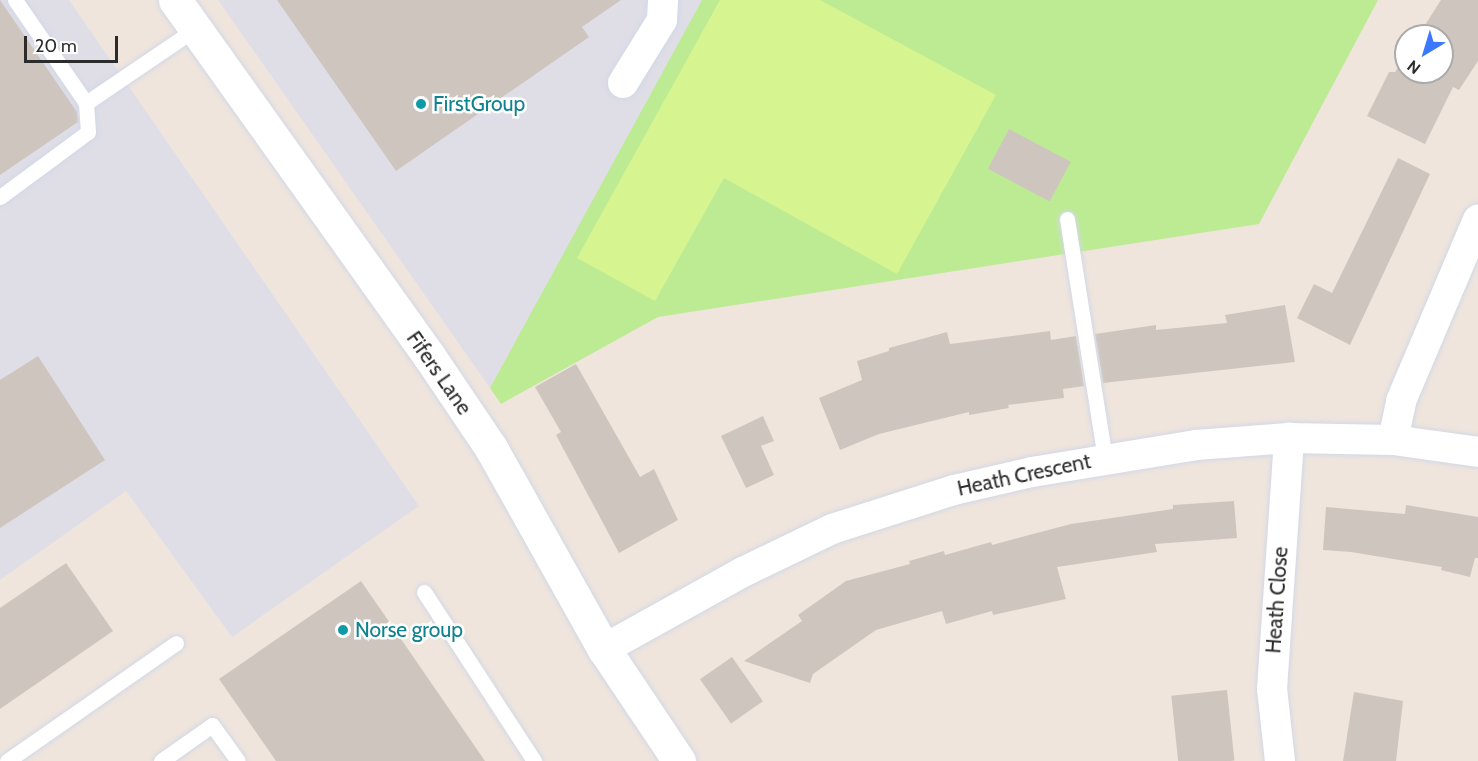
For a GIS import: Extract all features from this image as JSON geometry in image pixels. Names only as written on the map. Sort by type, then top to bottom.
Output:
[{"type":"street","name":"Fifers Lane","points":[[175,0],[429,356],[491,448],[604,649],[679,761]]},
{"type":"street","points":[[623,83],[662,20],[663,0]]},
{"type":"street","points":[[1393,440],[1401,400],[1478,220]]},
{"type":"street","name":"Heath Crescent","points":[[604,649],[743,572],[832,529],[954,490],[1032,471],[1196,445],[1289,438],[1393,440],[1478,452]]},
{"type":"street","name":"Heath Close","points":[[1280,761],[1272,689],[1289,438]]},
{"type":"lane","points":[[0,197],[88,132],[86,103],[15,0]]},
{"type":"lane","points":[[86,103],[195,29]]},
{"type":"lane","points":[[1067,219],[1106,458]]},
{"type":"lane","points":[[424,592],[534,761]]},
{"type":"lane","points":[[7,761],[176,643]]},
{"type":"lane","points":[[162,761],[212,725],[238,761]]},
{"type":"shaded area","points":[[0,0],[69,0],[419,506],[232,637],[126,491],[0,580]]},
{"type":"shaded area","points":[[218,0],[717,0],[490,388]]},
{"type":"green space","points":[[702,0],[1378,0],[1259,224],[658,317],[501,404],[490,388]]},
{"type":"green space","points":[[720,0],[820,0],[996,95],[897,274],[724,178],[655,301],[577,258]]},
{"type":"building","points":[[0,0],[77,112],[78,122],[0,175]]},
{"type":"building","name":"FirstGroup","points":[[277,0],[621,0],[582,27],[589,37],[396,171]]},
{"type":"building","points":[[1441,0],[1478,0],[1478,61],[1459,90],[1453,87],[1425,144],[1367,116],[1389,72],[1394,72],[1394,84],[1454,84],[1454,24],[1426,24]]},
{"type":"building","points":[[1009,129],[1071,162],[1050,202],[988,169]]},
{"type":"building","points":[[1398,158],[1430,174],[1350,345],[1297,318],[1314,284],[1332,293]]},
{"type":"building","points":[[1285,305],[1295,362],[1103,383],[1095,334],[1156,325],[1156,330],[1227,323],[1225,315]]},
{"type":"building","points":[[1050,331],[1051,340],[1076,336],[1084,386],[1063,389],[1064,398],[1008,405],[1009,408],[969,415],[969,412],[879,434],[840,450],[819,398],[862,380],[857,361],[889,351],[889,348],[947,332],[950,344]]},
{"type":"building","points":[[38,356],[105,460],[0,528],[0,380]]},
{"type":"building","points":[[576,364],[640,477],[654,469],[678,520],[619,553],[556,435],[561,432],[535,387]]},
{"type":"building","points":[[763,416],[774,441],[761,446],[774,475],[746,488],[721,436]]},
{"type":"building","points":[[1234,501],[1237,538],[1155,544],[1157,552],[1057,567],[1066,599],[993,615],[992,611],[946,624],[942,611],[876,630],[813,674],[810,683],[744,661],[802,621],[798,615],[846,581],[910,564],[909,561],[944,551],[945,555],[1071,524],[1173,509],[1173,505]]},
{"type":"building","points":[[1406,505],[1478,517],[1478,558],[1475,558],[1470,577],[1441,570],[1442,567],[1351,552],[1323,550],[1326,507],[1405,514]]},
{"type":"building","points":[[66,563],[113,631],[0,709],[0,608]]},
{"type":"building","name":"Norse group","points":[[361,581],[485,761],[276,761],[219,679]]},
{"type":"building","points":[[732,657],[763,701],[731,724],[700,679]]},
{"type":"building","points":[[1227,690],[1234,761],[1178,761],[1171,696]]},
{"type":"building","points":[[1354,692],[1403,701],[1396,761],[1343,761]]},
{"type":"place","name":"FirstGroup","points":[[421,104]]},
{"type":"place","name":"Norse group","points":[[343,630]]}]
